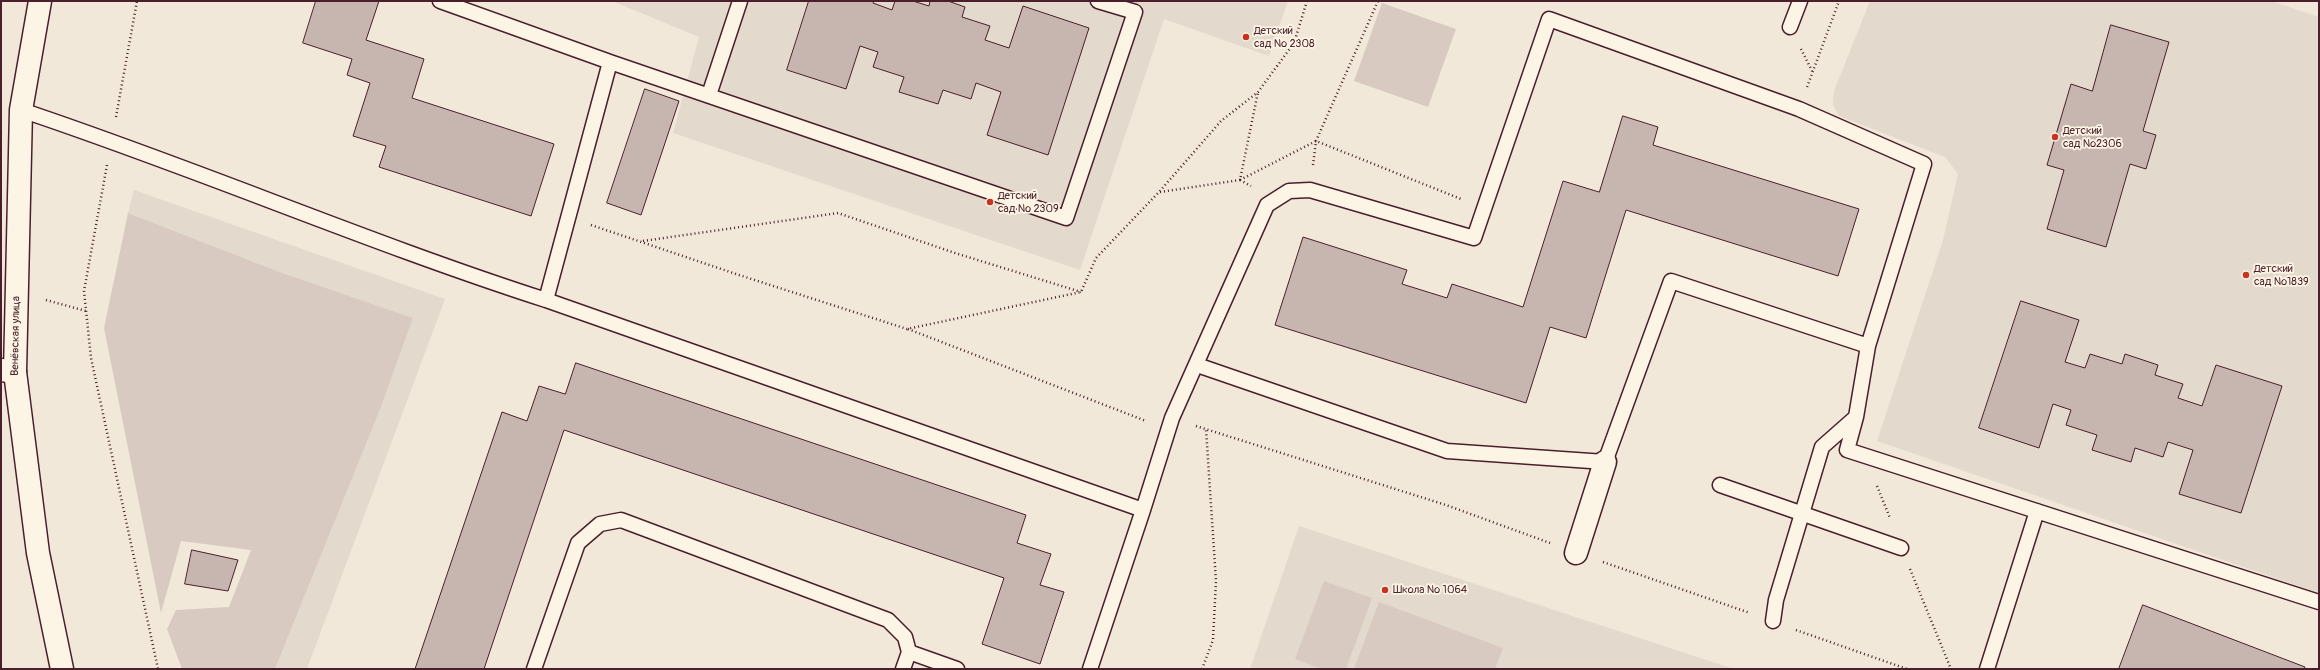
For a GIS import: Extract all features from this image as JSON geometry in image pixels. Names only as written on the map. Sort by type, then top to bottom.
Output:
[{"type":"street","name":"Венёвская улица","points":[[40,1],[22,110],[8,371],[38,553],[62,669]]},
{"type":"street","points":[[1576,553],[1605,462]]},
{"type":"lane","points":[[440,1],[610,62],[1066,218],[1135,12],[1098,1]]},
{"type":"lane","points":[[709,96],[740,1]]},
{"type":"lane","points":[[1790,27],[1800,1]]},
{"type":"lane","points":[[1090,669],[1170,424],[1267,205],[1289,191],[1310,190],[1474,238],[1549,19],[1798,109],[1924,164],[1868,346],[1856,417],[1847,450],[2319,602]]},
{"type":"lane","points":[[546,300],[610,62]]},
{"type":"lane","points":[[22,110],[112,140],[466,274],[546,300],[1143,510]]},
{"type":"lane","points":[[1197,365],[1447,451],[1605,462],[1671,281],[1868,346]]},
{"type":"lane","points":[[1773,621],[1776,600],[1822,447],[1856,417]]},
{"type":"lane","points":[[1720,485],[1902,548]]},
{"type":"lane","points":[[1987,669],[2037,511]]},
{"type":"lane","points":[[534,669],[578,543],[600,524],[621,520],[888,620],[905,637],[909,652],[903,669]]},
{"type":"lane","points":[[909,652],[957,669]]},
{"type":"path","points":[[137,1],[84,291],[91,358],[158,669]]},
{"type":"path","points":[[1082,292],[1096,258],[1159,192],[1221,120],[1258,92],[1294,43],[1307,1]]},
{"type":"path","points":[[1310,190],[1316,141],[1378,1]]},
{"type":"path","points":[[1812,72],[1839,1]]},
{"type":"path","points":[[1240,180],[1258,92]]},
{"type":"path","points":[[1159,192],[1240,180],[1316,141],[1448,194],[1484,206]]},
{"type":"path","points":[[641,241],[838,213],[955,253],[1082,292]]},
{"type":"path","points":[[568,218],[907,329],[1170,424],[1206,429],[1446,505],[1576,553],[1907,669]]},
{"type":"path","points":[[907,329],[1082,292]]},
{"type":"path","points":[[1202,669],[1213,640],[1216,581],[1206,429]]},
{"type":"shaded area","name":"Детский сад № 2309","points":[[612,1],[1288,1],[1269,56],[1164,19],[1080,270],[673,133],[699,37]]},
{"type":"shaded area","name":"Детский сад №1839","points":[[1870,1],[2271,1],[2319,17],[2319,593],[1877,441],[1943,240],[1958,174],[1945,157],[1839,116],[1833,105],[1834,91]]},
{"type":"shaded area","points":[[1382,3],[1456,29],[1428,107],[1354,81]]},
{"type":"shaded area","points":[[134,190],[445,299],[307,669],[275,669],[381,407],[413,318],[277,271],[128,213]]},
{"type":"shaded area","points":[[128,213],[277,271],[413,318],[381,407],[275,669],[182,669],[167,629],[176,610],[229,607],[251,550],[181,541],[161,613],[104,328]]},
{"type":"shaded area","name":"Школа № 1064","points":[[1299,526],[1685,653],[1735,669],[1250,669]]},
{"type":"shaded area","points":[[1324,581],[1372,598],[1346,669],[1322,669],[1295,659]]},
{"type":"shaded area","points":[[1379,602],[1503,648],[1495,669],[1354,669]]},
{"type":"building","points":[[316,1],[379,1],[366,40],[424,59],[412,98],[554,144],[531,216],[379,167],[386,146],[353,136],[370,83],[347,75],[352,59],[303,43]]},
{"type":"building","points":[[809,1],[874,1],[873,3],[892,10],[895,1],[913,1],[929,6],[930,1],[948,1],[965,7],[962,17],[990,26],[985,40],[1009,48],[1023,6],[1089,28],[1048,155],[987,135],[1001,92],[976,83],[971,99],[943,90],[938,104],[899,92],[904,77],[873,67],[878,52],[860,46],[846,89],[787,70]]},
{"type":"building","points":[[2111,25],[2169,42],[2143,131],[2156,135],[2146,169],[2130,164],[2106,247],[2047,229],[2064,170],[2047,165],[2071,84],[2092,91]]},
{"type":"building","points":[[645,89],[679,101],[641,215],[607,203]]},
{"type":"building","points":[[1623,116],[1658,127],[1653,145],[1859,209],[1838,276],[1626,210],[1586,338],[1550,327],[1526,403],[1275,325],[1303,237],[1407,270],[1402,284],[1447,298],[1452,284],[1523,307],[1563,181],[1599,192]]},
{"type":"building","points":[[2021,301],[2079,320],[2065,362],[2085,368],[2090,354],[2122,364],[2125,354],[2158,365],[2155,375],[2183,384],[2178,398],[2202,406],[2216,365],[2282,386],[2241,513],[2179,494],[2193,450],[2168,442],[2163,457],[2135,448],[2131,462],[2092,450],[2097,435],[2066,425],[2071,410],[2053,404],[2039,448],[1979,428]]},
{"type":"building","points":[[576,363],[1026,515],[1017,543],[1051,554],[1040,585],[1064,592],[1040,664],[982,644],[1004,578],[564,430],[484,669],[415,669],[502,412],[527,421],[539,386],[565,394]]},
{"type":"building","points":[[192,550],[238,560],[228,591],[185,584]]},
{"type":"building","points":[[2143,605],[2305,667],[2304,669],[2119,669]]},
{"type":"place","name":"Детский сад № 2308","points":[[1246,37]]},
{"type":"place","name":"Детский сад №2306","points":[[2055,137]]},
{"type":"place","name":"Детский сад № 2309","points":[[990,202]]},
{"type":"place","name":"Детский сад №1839","points":[[2246,275]]},
{"type":"place","name":"Школа № 1064","points":[[1385,590]]}]
